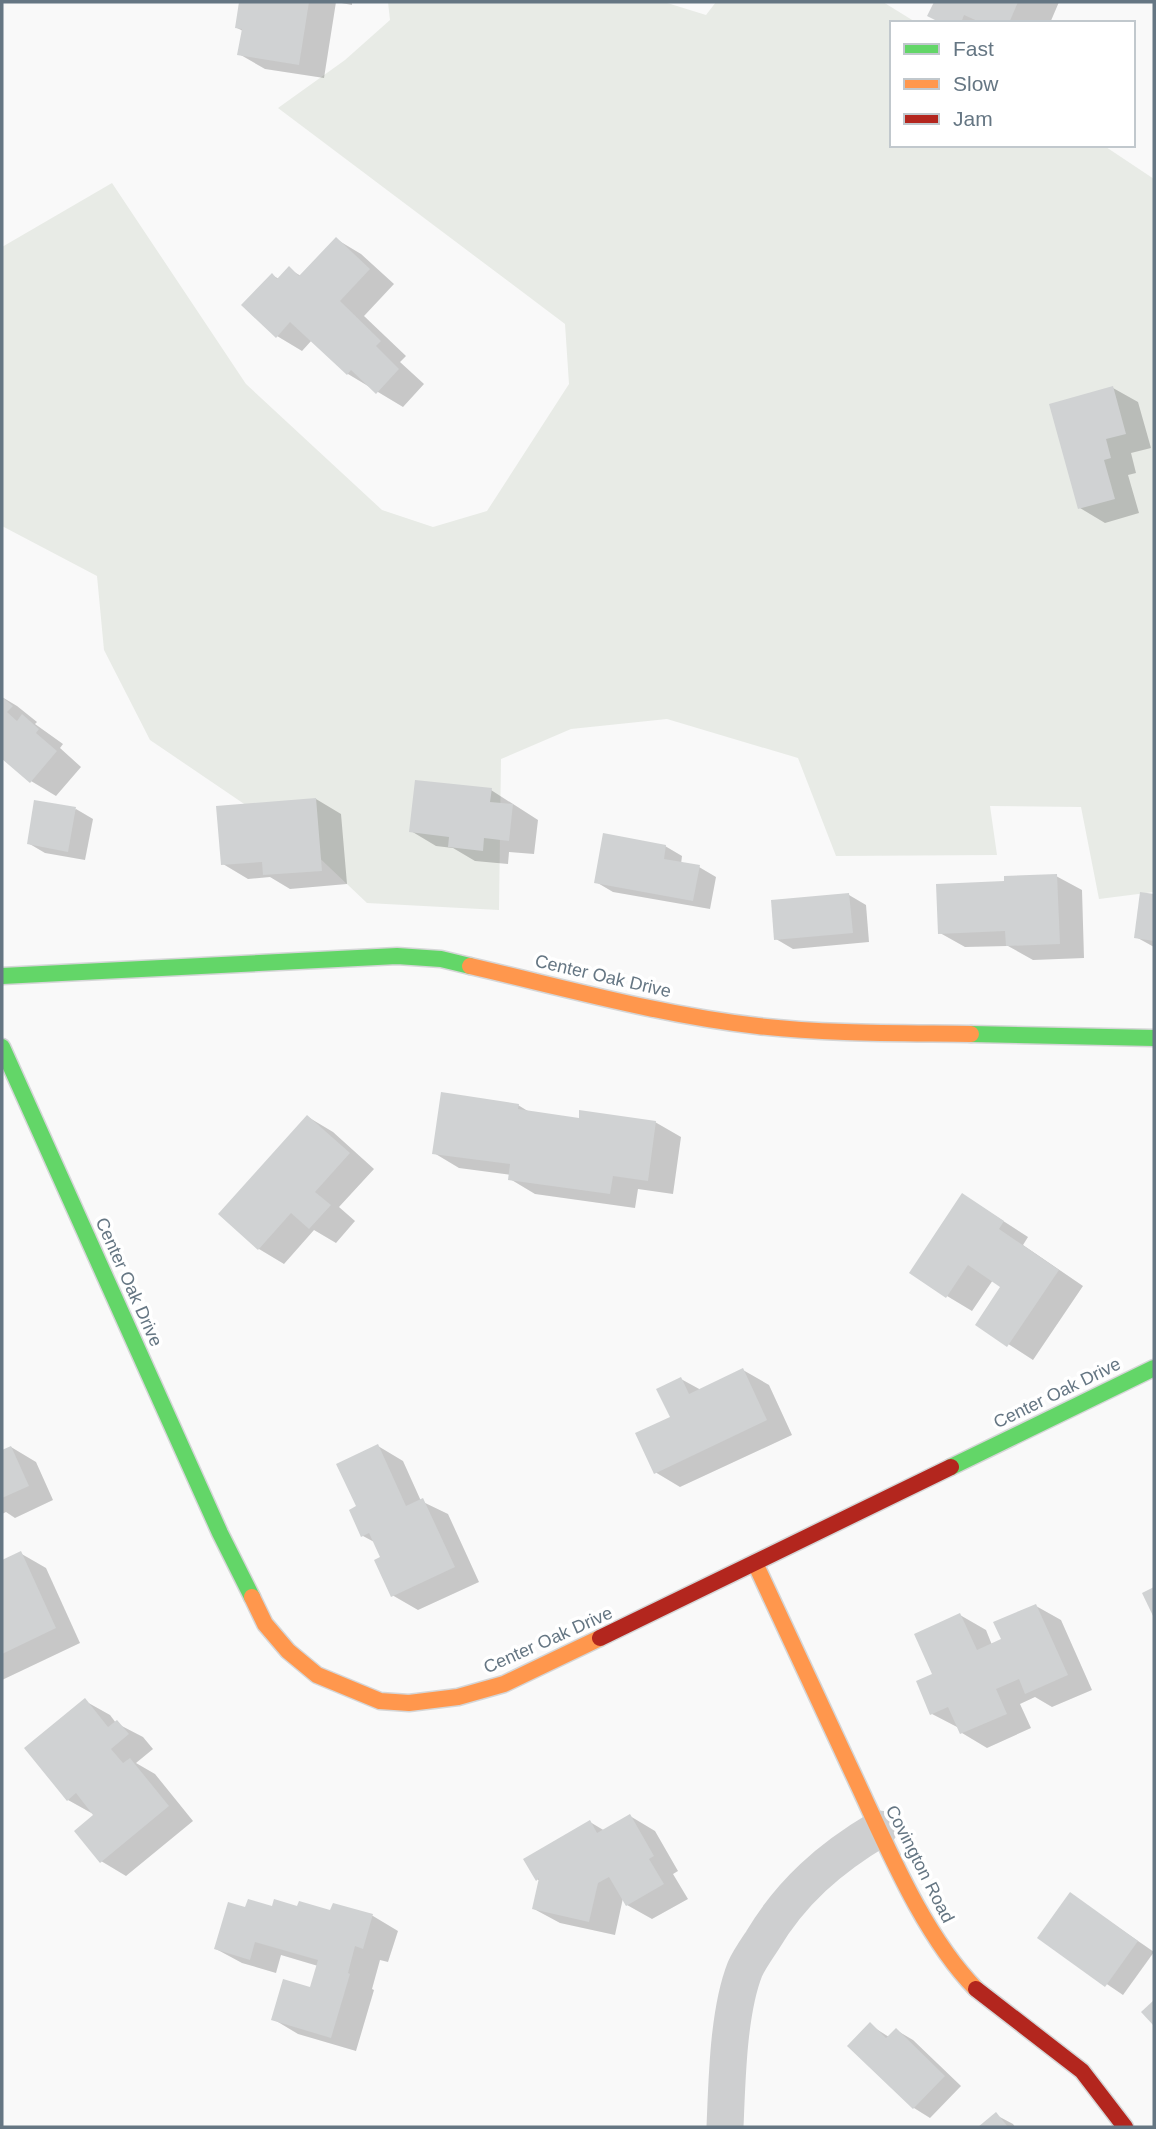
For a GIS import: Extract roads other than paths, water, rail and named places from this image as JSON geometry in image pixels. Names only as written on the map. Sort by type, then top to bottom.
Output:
[{"type":"street","name":"Center Oak Drive","points":[[2,976],[397,956],[442,959],[665,1011],[758,1026],[853,1032],[1154,1038]]},
{"type":"street","name":"Center Oak Drive","points":[[2,1048],[265,1624],[288,1651],[317,1675],[380,1701],[409,1703],[458,1697],[504,1684],[1154,1368]]},
{"type":"street","name":"Covington Road","points":[[755,1563],[879,1829],[913,1896],[952,1963],[975,1988],[1002,2011],[1082,2071],[1125,2127]]},
{"type":"street","points":[[725,2127],[731,2041],[746,1969],[783,1908],[807,1882],[853,1844],[879,1829]]}]
